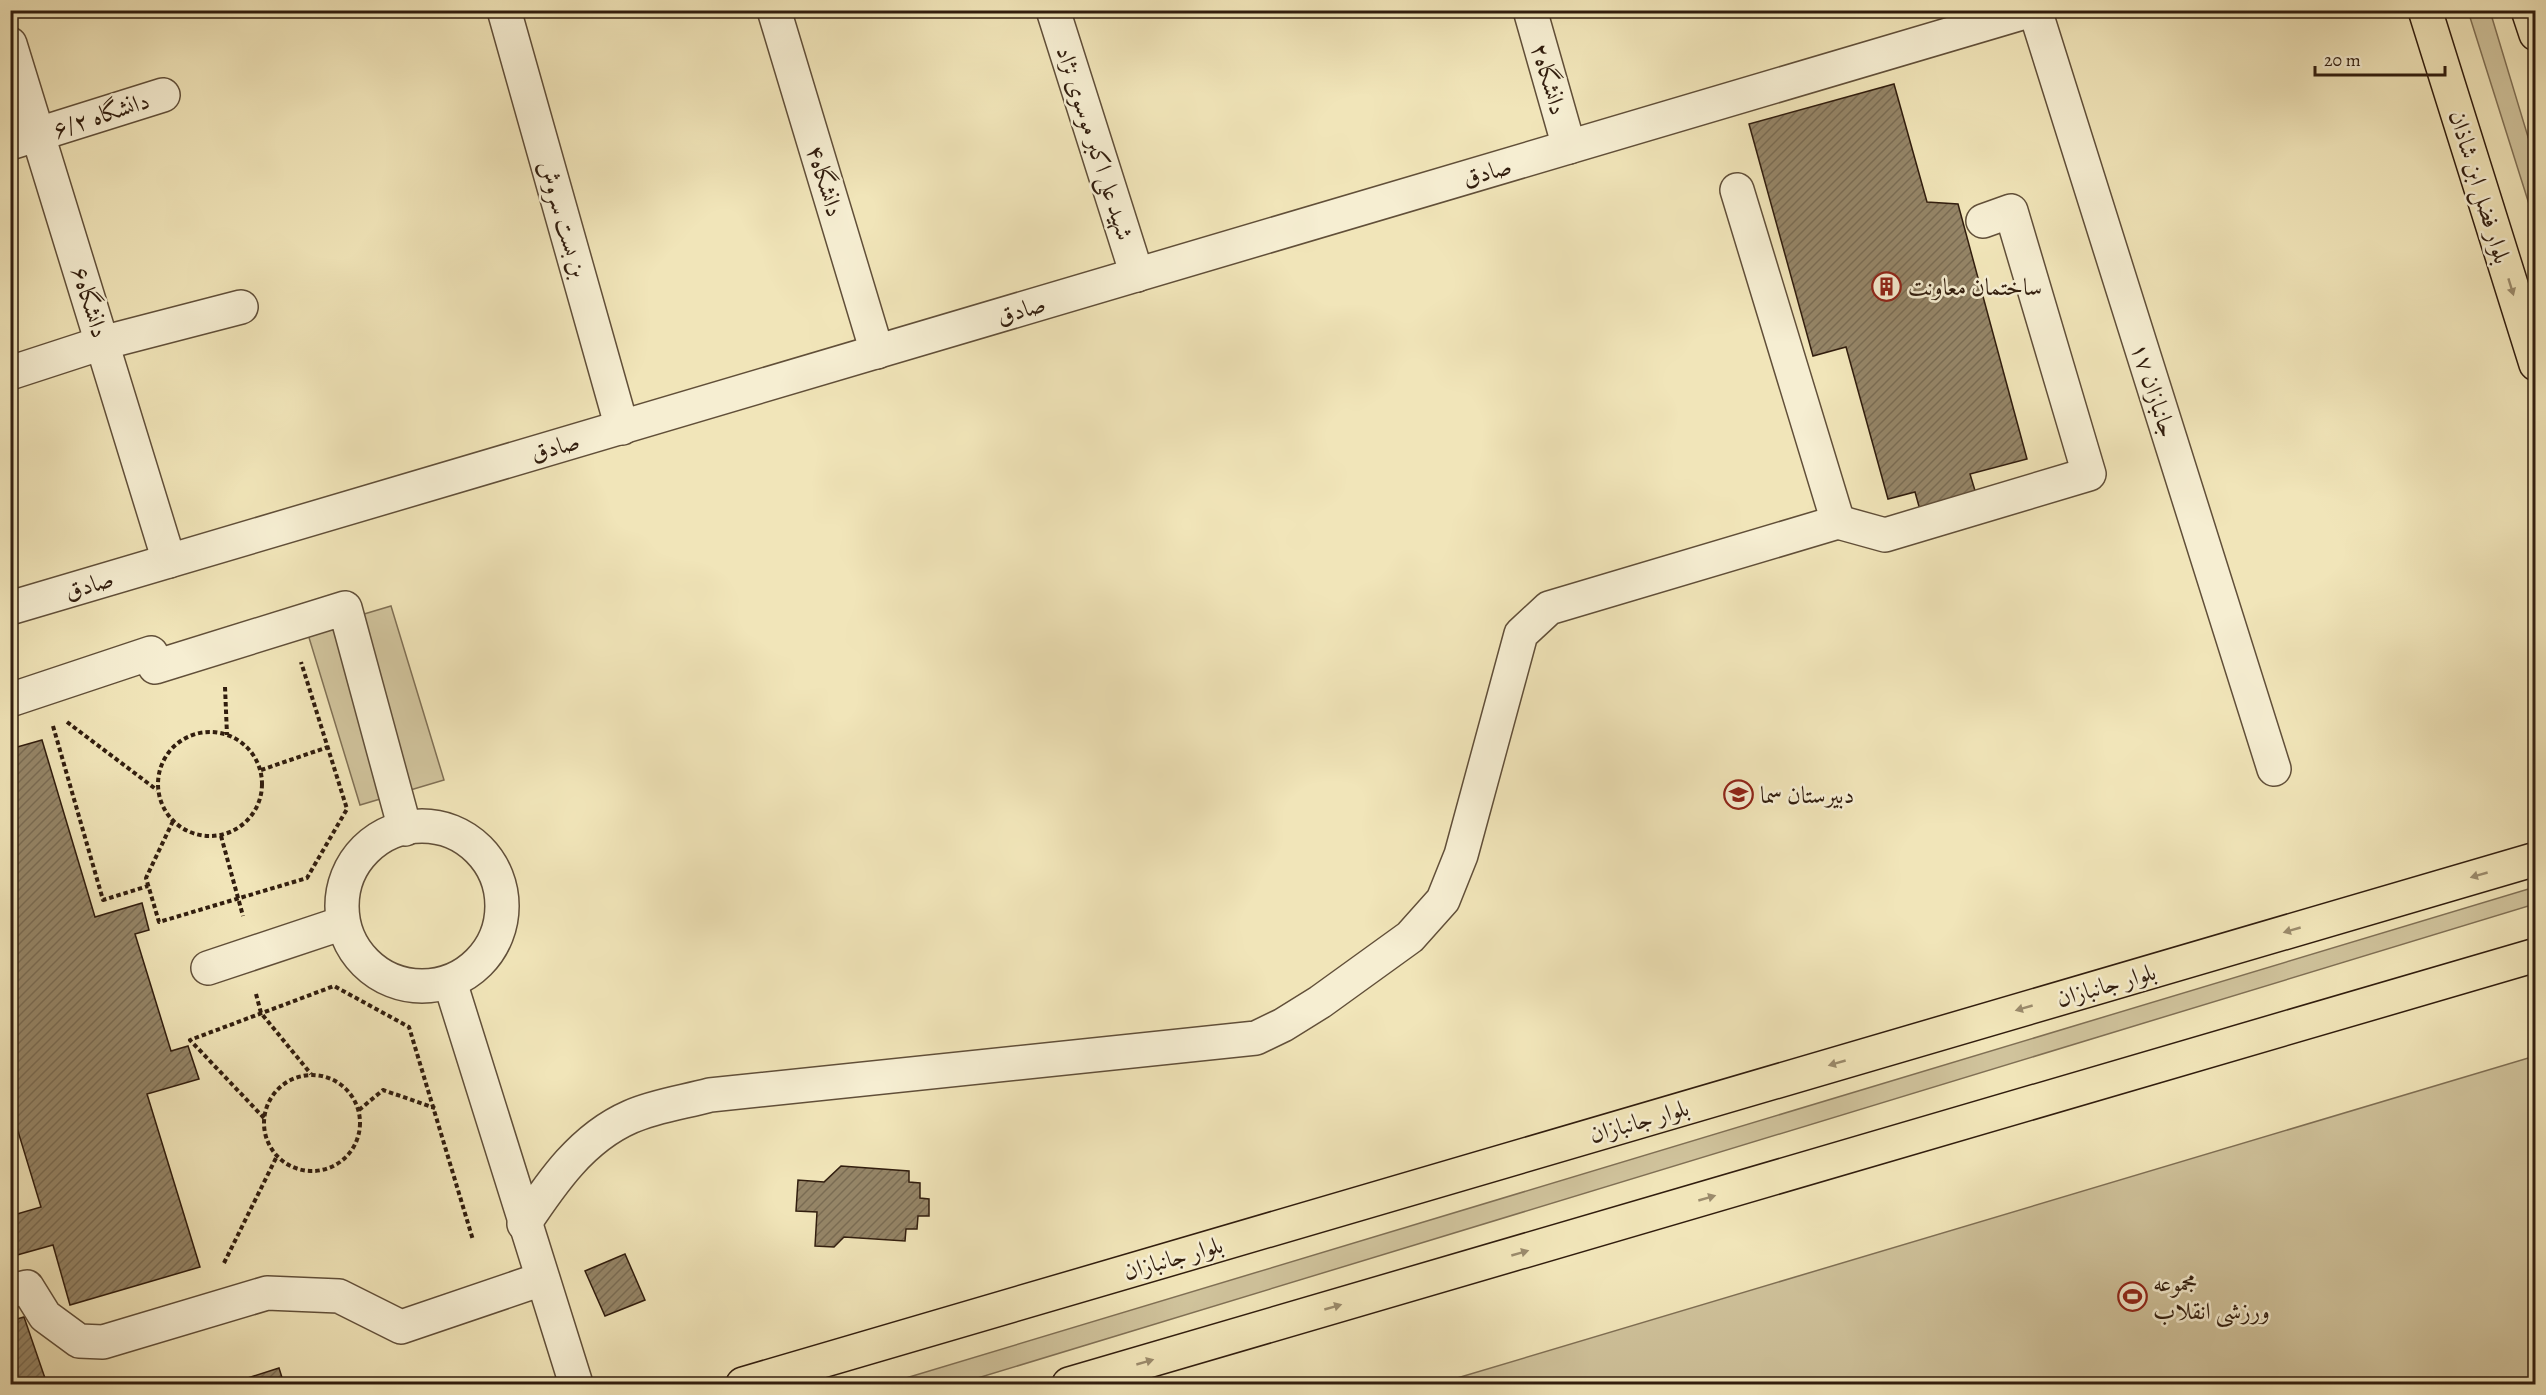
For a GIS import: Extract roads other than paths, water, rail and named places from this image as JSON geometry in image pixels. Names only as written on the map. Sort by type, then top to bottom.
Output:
[{"type":"main road","name":"بلوار فضل ابن شاذان","points":[[2425,10],[2535,364]]},
{"type":"main road","name":"بلوار جانبازان","points":[[743,1384],[2535,858]]},
{"type":"main road","points":[[1069,1384],[2535,955]]},
{"type":"street","name":"بن بست سروش","points":[[504,10],[622,428]]},
{"type":"street","name":"دانشگاه۴","points":[[774,10],[877,352]]},
{"type":"street","name":"شهید علی اکبر موسوی نژاد","points":[[1053,10],[1137,275]]},
{"type":"street","name":"دانشگاه۲","points":[[1530,10],[1569,147]]},
{"type":"street","name":"صادق","points":[[10,608],[2033,10]]},
{"type":"street","name":"جانبازان ۱۷","points":[[2033,10],[2274,769]]},
{"type":"street","name":"دانشگاه۶","points":[[10,44],[24,139],[102,344],[169,561]]},
{"type":"street","name":"دانشگاه ۶/۲","points":[[24,139],[163,94]]},
{"type":"street","points":[[1737,190],[1838,522]]},
{"type":"street","points":[[524,1224],[544,1194],[582,1148],[630,1117],[710,1095],[1256,1038],[1283,1025],[1320,1002],[1410,937],[1443,900],[1461,855],[1521,634],[1549,608],[1838,522],[1885,535],[2089,474],[2011,211],[1983,221]]},
{"type":"street","points":[[10,373],[102,344],[241,307]]},
{"type":"street","points":[[10,700],[151,653],[155,666],[345,608],[405,829]]},
{"type":"street","points":[[416,826],[442,828],[465,838],[485,855],[498,877],[503,902],[500,928],[490,951],[472,970],[450,982],[423,987],[396,982],[372,969],[354,949],[344,924],[342,896],[350,869],[367,848],[390,833],[405,829],[416,826]]},
{"type":"street","points":[[207,969],[344,924]]},
{"type":"street","points":[[450,982],[576,1384]]},
{"type":"street","points":[[10,1291],[27,1287],[45,1316],[79,1341],[103,1342],[267,1293],[339,1296],[401,1327],[542,1279]]},
{"type":"place","name":"ساختمان معاونت","points":[[1887,287]]},
{"type":"place","name":"دبیرستان سما","points":[[1739,795]]},
{"type":"place","name":"مجموعه ورزشی انقلاب","points":[[2132,1297]]}]
